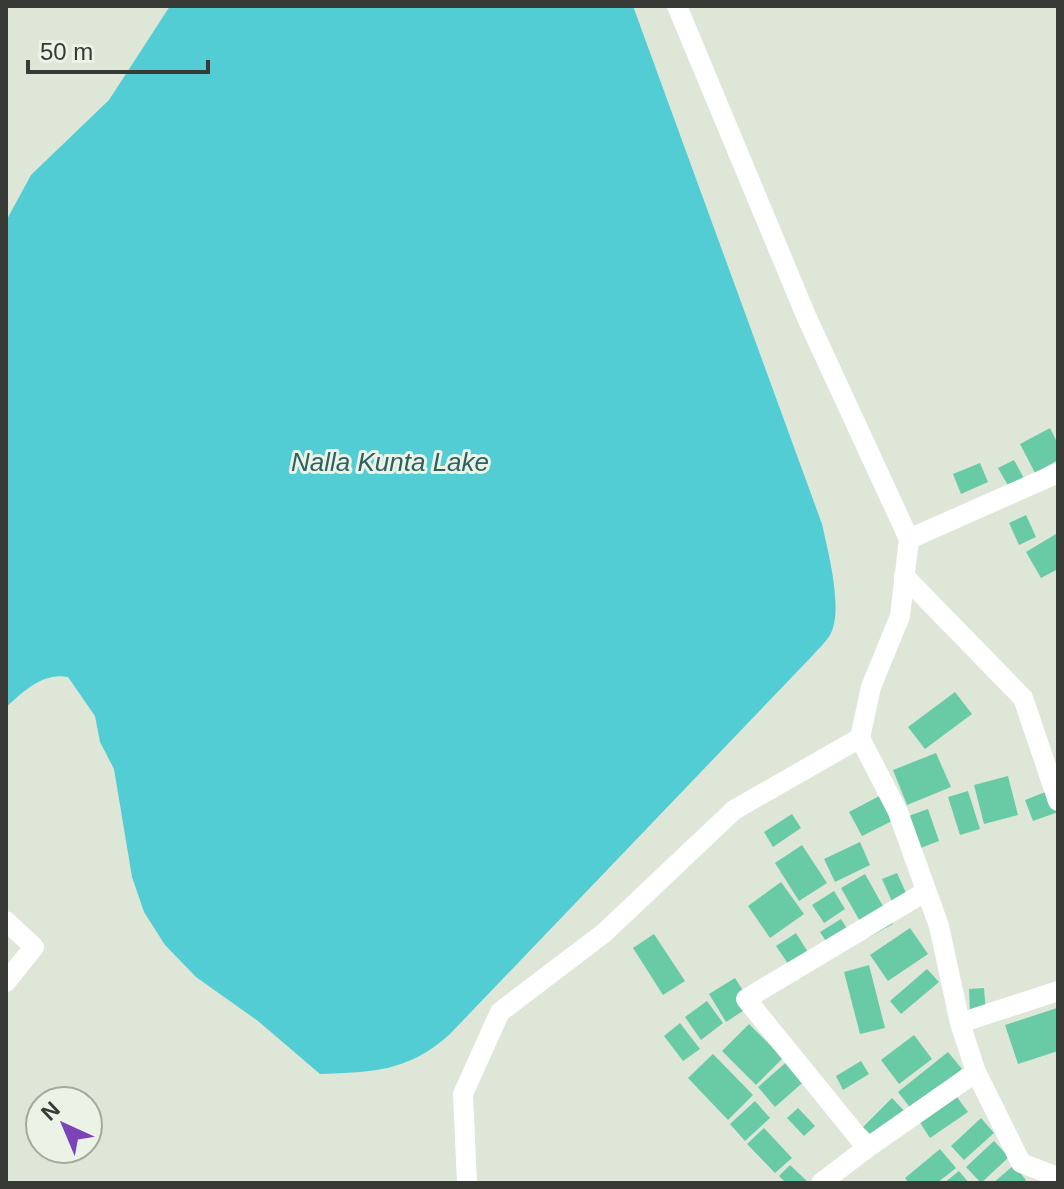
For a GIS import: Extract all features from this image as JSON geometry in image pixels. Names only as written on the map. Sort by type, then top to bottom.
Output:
[{"type":"street","points":[[677,6],[807,318],[909,539],[900,616],[871,687],[860,738],[898,812],[939,926],[960,1023],[976,1072],[1021,1163],[1058,1177]]},
{"type":"street","points":[[909,539],[1058,473]]},
{"type":"street","points":[[904,576],[1023,698],[1058,801]]},
{"type":"street","points":[[467,1183],[463,1094],[500,1012],[604,933],[734,810],[860,738]]},
{"type":"street","points":[[867,1148],[746,999],[925,892]]},
{"type":"street","points":[[6,921],[34,947],[6,982]]},
{"type":"street","points":[[960,1023],[1058,991]]},
{"type":"street","points":[[821,1183],[976,1072]]},
{"type":"water","name":"Nalla Kunta Lake","points":[[170,6],[633,6],[822,524],[828,549],[836,611],[830,635],[824,643],[449,1035],[419,1056],[389,1068],[320,1074],[258,1021],[196,977],[165,945],[144,912],[132,877],[114,769],[100,742],[95,716],[68,677],[42,680],[6,707],[6,221],[31,175],[109,100]]},
{"type":"building","points":[[1050,428],[1058,444],[1058,460],[1035,473],[1020,444]]},
{"type":"building","points":[[1014,460],[1032,493],[1017,501],[998,468]]},
{"type":"building","points":[[980,463],[988,482],[961,494],[953,474]]},
{"type":"building","points":[[1026,515],[1036,537],[1019,545],[1009,523]]},
{"type":"building","points":[[1056,534],[1058,569],[1041,578],[1026,552]]},
{"type":"building","points":[[955,692],[972,714],[925,749],[908,727]]},
{"type":"building","points":[[936,753],[951,787],[907,805],[893,770]]},
{"type":"building","points":[[1008,776],[1018,815],[984,824],[974,785]]},
{"type":"building","points":[[1053,789],[1058,812],[1033,821],[1025,800]]},
{"type":"building","points":[[968,791],[980,829],[960,835],[948,797]]},
{"type":"building","points":[[885,793],[898,818],[862,836],[849,812]]},
{"type":"building","points":[[928,809],[939,841],[918,849],[906,817]]},
{"type":"building","points":[[792,814],[801,828],[773,847],[764,832]]},
{"type":"building","points":[[860,842],[870,865],[835,882],[824,859]]},
{"type":"building","points":[[802,845],[827,883],[799,901],[775,863]]},
{"type":"building","points":[[897,873],[912,906],[897,913],[882,879]]},
{"type":"building","points":[[865,874],[893,924],[869,937],[841,888]]},
{"type":"building","points":[[781,882],[804,914],[770,938],[748,906]]},
{"type":"building","points":[[834,891],[845,909],[824,923],[812,905]]},
{"type":"building","points":[[841,919],[855,941],[835,955],[820,932]]},
{"type":"building","points":[[910,928],[928,954],[888,981],[870,955]]},
{"type":"building","points":[[796,933],[814,962],[795,974],[776,946]]},
{"type":"building","points":[[654,934],[685,981],[663,995],[633,948]]},
{"type":"building","points":[[869,965],[885,1028],[860,1034],[844,972]]},
{"type":"building","points":[[927,969],[939,982],[901,1014],[890,1001]]},
{"type":"building","points":[[735,978],[752,1005],[726,1022],[709,994]]},
{"type":"building","points":[[984,988],[986,1013],[970,1014],[969,989]]},
{"type":"building","points":[[707,1001],[723,1023],[701,1040],[685,1017]]},
{"type":"building","points":[[1057,1008],[1058,1051],[1018,1064],[1005,1025]]},
{"type":"building","points":[[680,1023],[700,1049],[683,1061],[664,1036]]},
{"type":"building","points":[[749,1024],[783,1058],[756,1085],[722,1051]]},
{"type":"building","points":[[914,1035],[932,1059],[899,1084],[881,1060]]},
{"type":"building","points":[[948,1052],[962,1069],[912,1110],[898,1092]]},
{"type":"building","points":[[713,1054],[753,1095],[728,1120],[688,1078]]},
{"type":"building","points":[[791,1058],[808,1078],[775,1107],[758,1087]]},
{"type":"building","points":[[861,1061],[869,1074],[843,1090],[836,1076]]},
{"type":"building","points":[[954,1093],[968,1112],[930,1138],[917,1118]]},
{"type":"building","points":[[892,1098],[910,1117],[882,1145],[863,1127]]},
{"type":"building","points":[[755,1101],[770,1118],[745,1141],[730,1124]]},
{"type":"building","points":[[798,1108],[815,1126],[804,1136],[787,1118]]},
{"type":"building","points":[[981,1118],[994,1133],[964,1160],[951,1146]]},
{"type":"building","points":[[764,1128],[792,1158],[775,1173],[747,1144]]},
{"type":"building","points":[[994,1141],[1009,1157],[981,1183],[966,1167]]},
{"type":"building","points":[[940,1149],[956,1168],[937,1183],[909,1183],[905,1178]]},
{"type":"building","points":[[790,1165],[809,1183],[786,1183],[779,1176]]},
{"type":"building","points":[[1014,1165],[1026,1180],[1022,1183],[993,1183]]},
{"type":"building","points":[[959,1171],[969,1183],[944,1183]]}]
